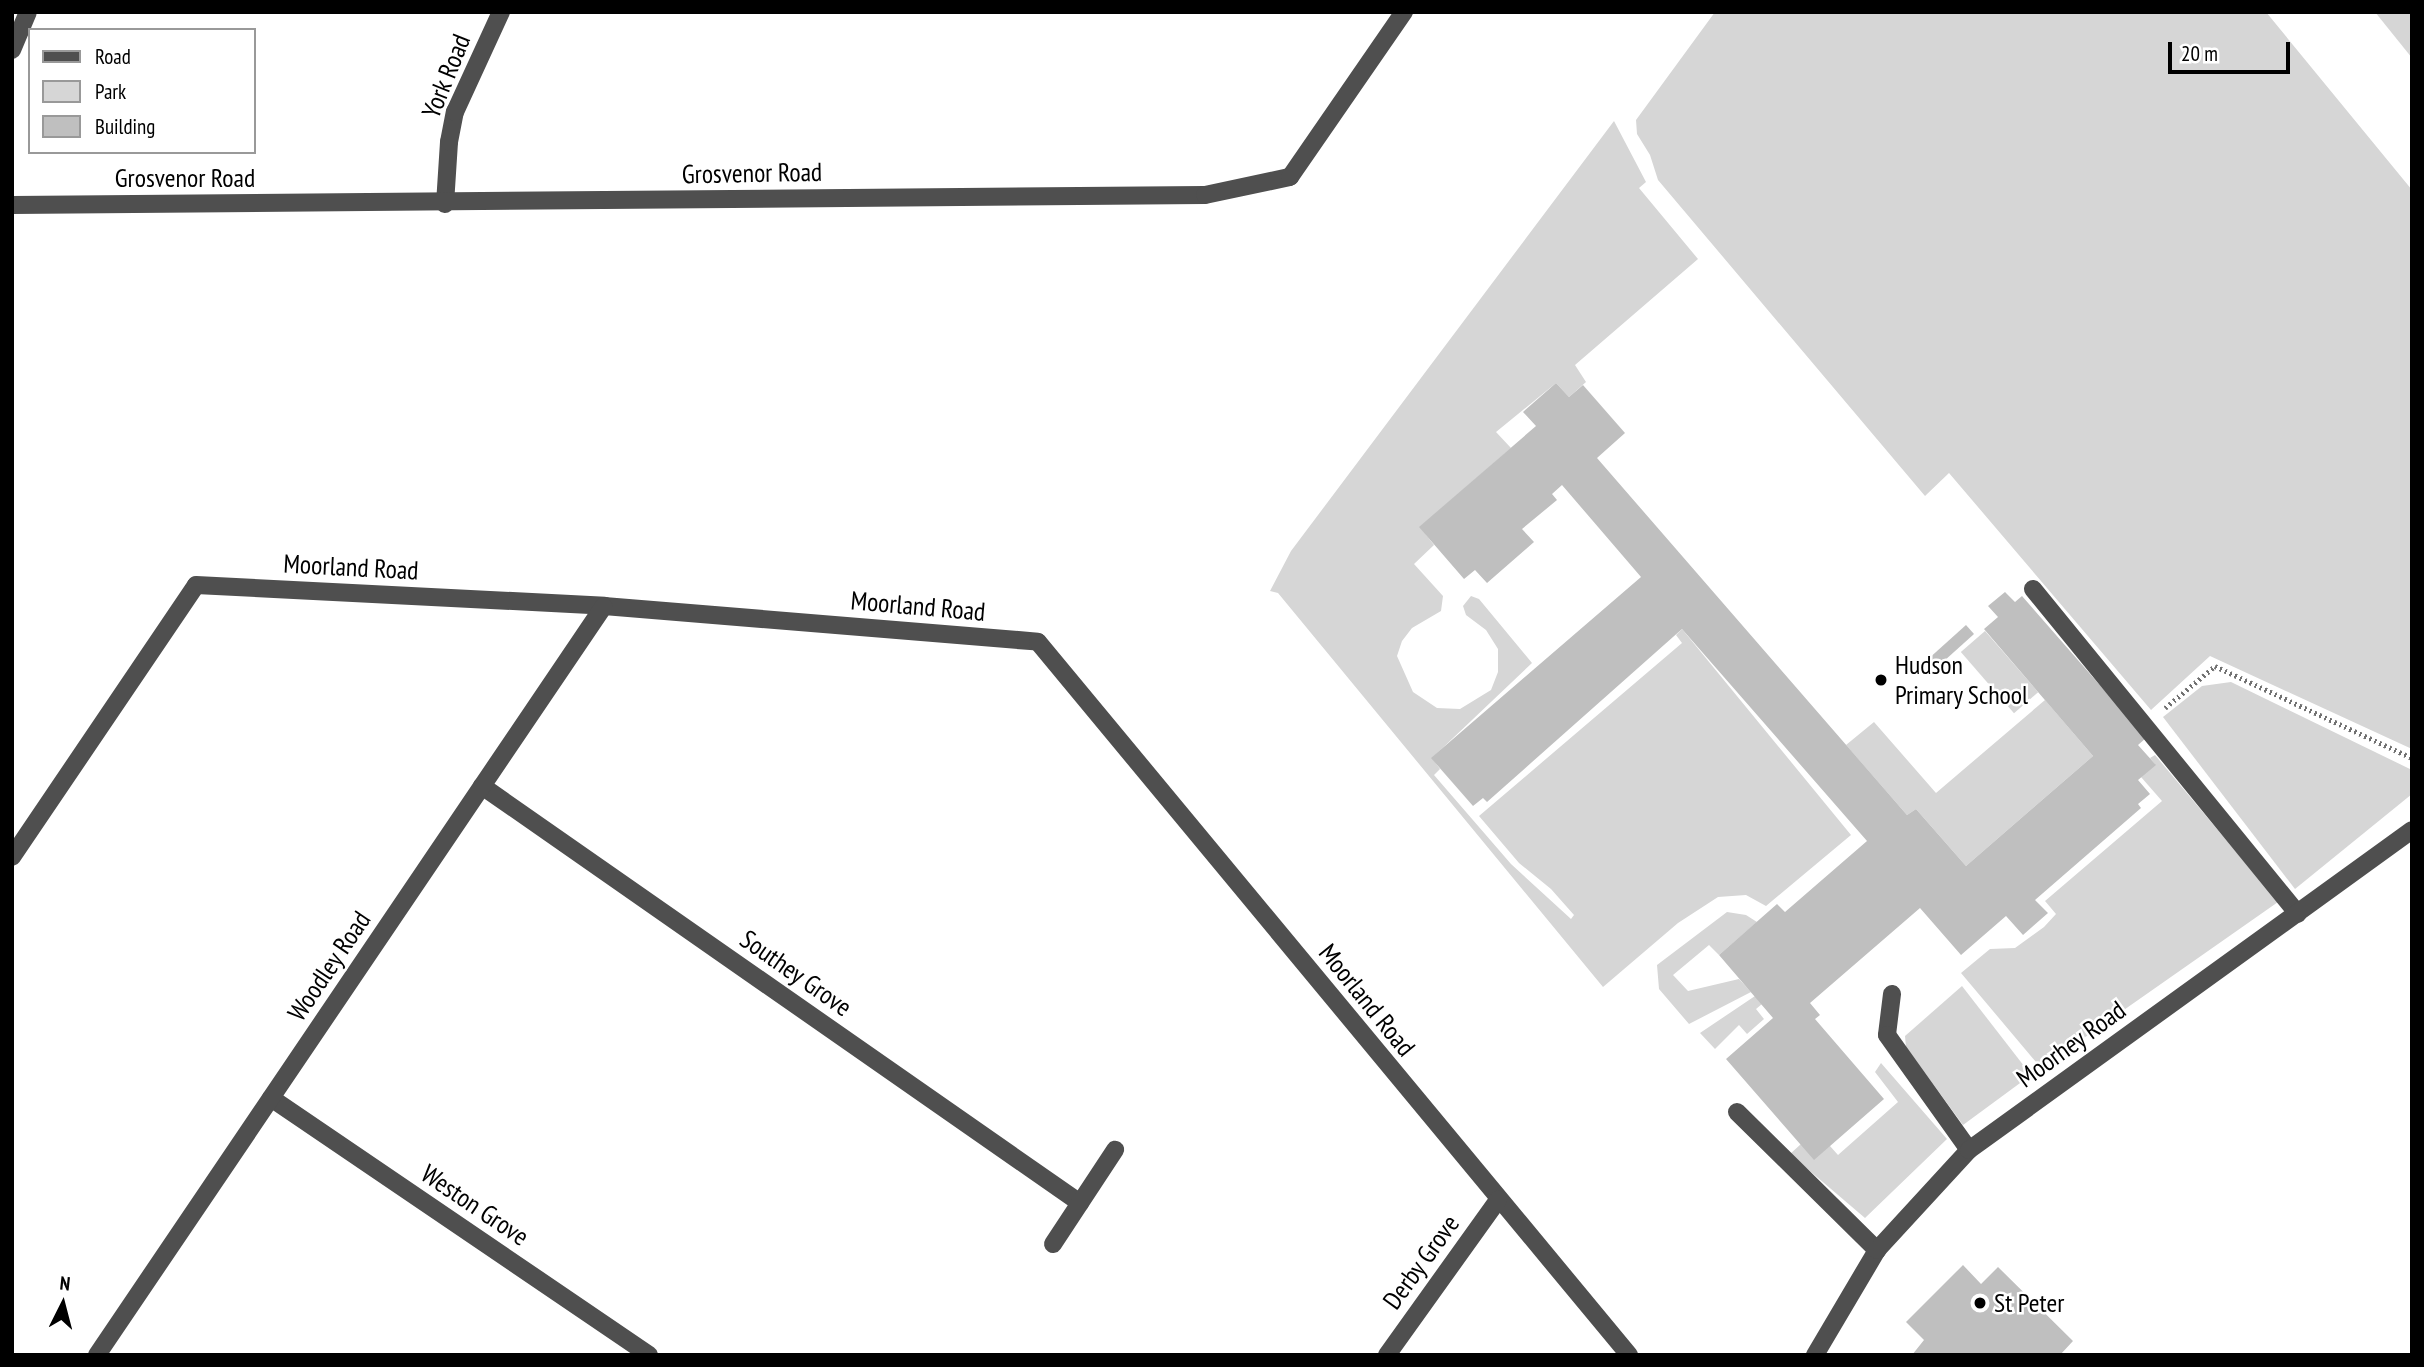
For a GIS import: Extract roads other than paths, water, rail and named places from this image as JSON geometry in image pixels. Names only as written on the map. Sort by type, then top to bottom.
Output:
[{"type":"street","points":[[12,50],[28,12]]},
{"type":"street","name":"York Road","points":[[446,204],[449,142],[456,113],[501,12]]},
{"type":"street","name":"Grosvenor Road","points":[[12,205],[446,204],[1205,195],[1290,177],[1404,12]]},
{"type":"street","name":"Moorland Road","points":[[12,857],[196,586],[604,606],[1038,642],[1629,1355]]},
{"type":"street","points":[[2034,589],[2298,914]]},
{"type":"street","name":"Woodley Road","points":[[97,1355],[604,606]]},
{"type":"street","name":"Southey Grove","points":[[482,786],[1080,1203]]},
{"type":"street","name":"Moorhey Road","points":[[1815,1355],[1877,1250],[1969,1150],[2412,830]]},
{"type":"street","points":[[1892,994],[1887,1035],[1969,1150]]},
{"type":"street","name":"Weston Grove","points":[[271,1098],[649,1355]]},
{"type":"street","points":[[1737,1112],[1877,1250]]},
{"type":"street","points":[[1053,1244],[1115,1150]]},
{"type":"street","name":"Derby Grove","points":[[1387,1355],[1498,1200]]},
{"type":"place","name":"Hudson Primary School","points":[[1881,680]]},
{"type":"place","name":"St Peter","points":[[1980,1303]]}]
